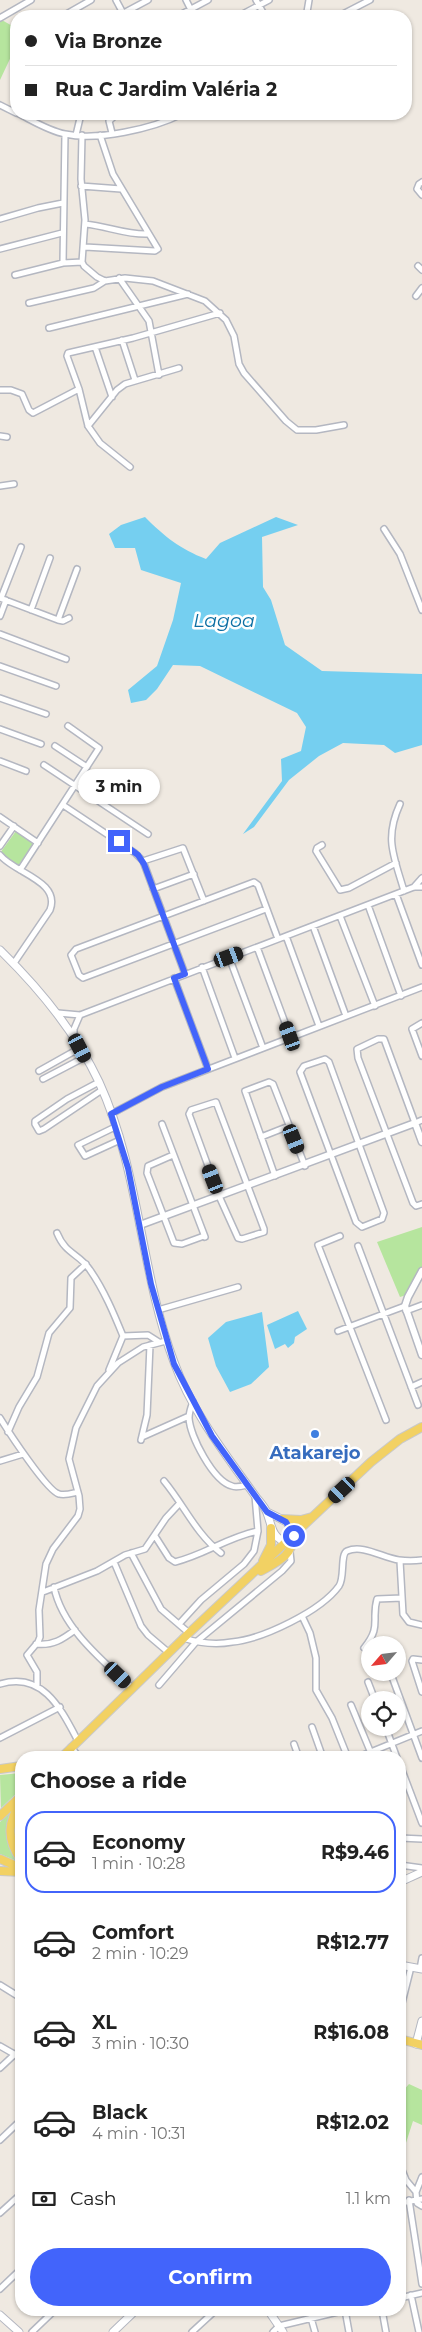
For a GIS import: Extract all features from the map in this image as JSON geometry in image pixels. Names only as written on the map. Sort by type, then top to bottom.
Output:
[{"type":"main road","points":[[0,950],[58,1013],[74,1037],[100,1086],[128,1168],[158,1310],[162,1341],[212,1436],[267,1512],[272,1540],[269,1550],[249,1578]]},
{"type":"main road","points":[[67,1751],[168,1652],[387,1448],[422,1426]]},
{"type":"main road","points":[[249,1578],[282,1559],[290,1552],[294,1536],[290,1526],[282,1519],[267,1512]]},
{"type":"main road","points":[[282,1519],[301,1520],[314,1516]]},
{"type":"main road","points":[[271,1528],[275,1536],[286,1544]]},
{"type":"main road","points":[[0,1770],[15,1767]]},
{"type":"main road","points":[[0,1816],[15,1802]]},
{"type":"main road","points":[[15,1811],[10,1827],[12,1843],[15,1849]]},
{"type":"main road","points":[[0,1859],[15,1865]]},
{"type":"main road","points":[[0,1871],[15,1872]]},
{"type":"main road","points":[[406,1879],[422,1872]]},
{"type":"main road","points":[[406,1966],[421,1969]]},
{"type":"main road","points":[[406,2041],[419,2045],[422,2021]]},
{"type":"main road","points":[[0,2315],[19,2332]]},
{"type":"main road","points":[[113,2332],[130,2316]]},
{"type":"main road","points":[[272,2316],[281,2329]]},
{"type":"street","points":[[14,10],[31,0]]},
{"type":"street","points":[[74,10],[91,0]]},
{"type":"street","points":[[131,10],[148,0]]},
{"type":"street","points":[[186,0],[191,9],[208,0]]},
{"type":"street","points":[[256,0],[261,10]]},
{"type":"street","points":[[251,10],[269,0]]},
{"type":"street","points":[[350,10],[367,1]]},
{"type":"street","points":[[34,120],[65,134],[79,135],[100,135],[138,129],[163,120]]},
{"type":"street","points":[[80,120],[79,135],[81,186],[85,224],[85,247],[82,262]]},
{"type":"street","points":[[110,120],[112,133]]},
{"type":"street","points":[[63,263],[65,134]]},
{"type":"street","points":[[85,247],[157,251],[106,159],[100,135]]},
{"type":"street","points":[[422,182],[418,184],[417,189],[422,195]]},
{"type":"street","points":[[81,186],[121,189]]},
{"type":"street","points":[[0,219],[63,203]]},
{"type":"street","points":[[85,224],[129,234],[148,234]]},
{"type":"street","points":[[0,249],[62,233]]},
{"type":"street","points":[[15,275],[63,263],[82,262]]},
{"type":"street","points":[[82,262],[91,273],[105,280]]},
{"type":"street","points":[[119,278],[149,321],[159,375]]},
{"type":"street","points":[[29,304],[94,288],[105,280],[119,278],[153,281],[188,294],[205,301],[220,313],[234,336],[239,364],[244,373],[292,427],[305,431],[344,425]]},
{"type":"street","points":[[416,296],[422,288]]},
{"type":"street","points":[[49,328],[188,294]]},
{"type":"street","points":[[130,467],[109,451],[88,426],[79,389],[67,356],[72,350],[95,347],[220,313]]},
{"type":"street","points":[[122,340],[135,380]]},
{"type":"street","points":[[95,347],[112,397]]},
{"type":"street","points":[[88,426],[122,386],[135,380],[179,368]]},
{"type":"street","points":[[0,390],[11,390],[22,394],[33,413],[79,389]]},
{"type":"street","points":[[0,436],[7,437]]},
{"type":"street","points":[[0,486],[14,484]]},
{"type":"street","points":[[384,529],[400,554],[422,610]]},
{"type":"street","points":[[0,616],[3,599],[22,547]]},
{"type":"street","points":[[31,610],[50,558]]},
{"type":"street","points":[[58,620],[77,569]]},
{"type":"street","points":[[3,599],[58,620],[63,621],[69,618]]},
{"type":"street","points":[[0,634],[66,659]]},
{"type":"street","points":[[0,666],[56,686]]},
{"type":"street","points":[[0,698],[46,714]]},
{"type":"street","points":[[20,870],[98,750],[98,745],[68,726]]},
{"type":"street","points":[[0,729],[40,744]]},
{"type":"street","points":[[55,746],[87,767]]},
{"type":"street","points":[[0,761],[26,771]]},
{"type":"street","points":[[44,765],[148,834]]},
{"type":"street","points":[[400,804],[390,836],[404,891]]},
{"type":"street","points":[[63,805],[135,853],[142,861],[185,974]]},
{"type":"street","points":[[0,817],[38,843]]},
{"type":"street","points":[[0,846],[14,826]]},
{"type":"street","points":[[322,845],[317,848],[316,852],[340,890],[349,888],[396,863]]},
{"type":"street","points":[[142,861],[178,848],[184,849],[204,901]]},
{"type":"street","points":[[1,856],[48,889],[53,899],[50,910],[14,963]]},
{"type":"street","points":[[153,889],[194,874]]},
{"type":"street","points":[[414,887],[422,878]]},
{"type":"street","points":[[266,909],[81,978],[72,952],[248,884],[257,883],[278,939]]},
{"type":"street","points":[[58,1013],[80,1014],[414,887],[422,887]]},
{"type":"street","points":[[396,894],[422,965]]},
{"type":"street","points":[[368,905],[402,996]]},
{"type":"street","points":[[340,916],[375,1006]]},
{"type":"street","points":[[313,926],[346,1016]]},
{"type":"street","points":[[286,936],[319,1026]]},
{"type":"street","points":[[257,947],[290,1036]]},
{"type":"street","points":[[229,957],[263,1048]]},
{"type":"street","points":[[202,968],[235,1058]]},
{"type":"street","points":[[174,978],[208,1069]]},
{"type":"street","points":[[111,1114],[162,1087],[290,1036],[422,987]]},
{"type":"street","points":[[74,1037],[74,1029],[80,1014]]},
{"type":"street","points":[[422,1023],[413,1027],[412,1030],[422,1056]]},
{"type":"street","points":[[422,1142],[419,1122],[384,1039],[378,1039],[357,1049],[358,1058],[413,1203],[416,1206],[422,1204]]},
{"type":"street","points":[[39,1072],[80,1048]]},
{"type":"street","points":[[43,1078],[85,1057]]},
{"type":"street","points":[[325,1059],[329,1062],[358,1144],[384,1210],[384,1218],[365,1226],[360,1226],[356,1222],[300,1072],[302,1067],[325,1059]]},
{"type":"street","points":[[276,1176],[244,1091],[266,1082],[273,1084],[304,1166]]},
{"type":"street","points":[[100,1086],[48,1126],[40,1131],[36,1127],[36,1121],[68,1099],[100,1086]]},
{"type":"street","points":[[216,1102],[264,1232],[239,1239],[219,1196],[189,1114],[191,1110],[216,1102]]},
{"type":"street","points":[[140,1225],[419,1122]]},
{"type":"street","points":[[162,1124],[205,1237],[177,1244],[171,1237],[146,1169],[150,1164],[173,1155]]},
{"type":"street","points":[[261,1137],[289,1126]]},
{"type":"street","points":[[115,1127],[79,1144],[84,1156],[87,1156],[120,1140]]},
{"type":"street","points":[[57,1232],[66,1250],[86,1264],[100,1287],[123,1336],[107,1375]]},
{"type":"street","points":[[340,1236],[318,1245],[386,1420]]},
{"type":"street","points":[[358,1246],[418,1405]]},
{"type":"street","points":[[8,1432],[37,1377],[49,1333],[70,1308],[71,1278],[86,1264]]},
{"type":"street","points":[[422,1271],[406,1309],[420,1345],[422,1356]]},
{"type":"street","points":[[158,1310],[238,1287]]},
{"type":"street","points":[[338,1331],[384,1315],[422,1305]]},
{"type":"street","points":[[123,1336],[148,1335],[162,1341]]},
{"type":"street","points":[[37,1686],[37,1672],[27,1658],[28,1653],[40,1637],[39,1610],[44,1574],[49,1557],[58,1540],[78,1516],[80,1503],[70,1468],[71,1443],[76,1428],[97,1386],[107,1375],[124,1359],[150,1345],[162,1341]]},
{"type":"street","points":[[150,1345],[147,1415],[142,1439],[189,1416]]},
{"type":"street","points":[[411,1387],[422,1382]]},
{"type":"street","points":[[193,1402],[189,1416],[190,1425],[200,1449],[214,1471],[231,1486],[247,1485]]},
{"type":"street","points":[[0,1418],[23,1454],[56,1493],[62,1495],[78,1492]]},
{"type":"street","points":[[0,1461],[23,1454]]},
{"type":"street","points":[[164,1481],[189,1518],[213,1547],[222,1553]]},
{"type":"street","points":[[180,1623],[201,1600],[248,1559],[254,1551],[258,1531],[255,1496]]},
{"type":"street","points":[[43,1592],[97,1571],[131,1553],[146,1549],[166,1518],[180,1504]]},
{"type":"street","points":[[155,1536],[173,1562],[200,1554],[225,1541],[258,1531]]},
{"type":"street","points":[[131,1553],[161,1609],[180,1623],[186,1635],[196,1642],[220,1643],[241,1641],[302,1616],[322,1605],[338,1586],[342,1576],[343,1555],[346,1551],[362,1550],[400,1560],[422,1560]]},
{"type":"street","points":[[159,1685],[196,1642],[282,1571],[291,1561],[290,1552]]},
{"type":"street","points":[[400,1560],[404,1617],[409,1622],[422,1625]]},
{"type":"street","points":[[114,1562],[141,1626],[148,1635],[168,1652]]},
{"type":"street","points":[[54,1588],[64,1613],[76,1630],[132,1688]]},
{"type":"street","points":[[372,1636],[376,1628],[376,1600],[378,1598],[402,1598]]},
{"type":"street","points":[[302,1616],[310,1633],[316,1658],[316,1690],[332,1718],[345,1751]]},
{"type":"street","points":[[36,1644],[48,1645],[57,1642],[76,1630]]},
{"type":"street","points":[[422,1660],[413,1660],[412,1663],[422,1692]]},
{"type":"street","points":[[1,1685],[22,1681],[37,1686],[60,1707],[78,1741]]},
{"type":"street","points":[[394,1681],[422,1758]]},
{"type":"street","points":[[368,1682],[372,1691]]},
{"type":"street","points":[[351,1705],[370,1751],[422,1731]]},
{"type":"street","points":[[0,1738],[60,1707]]},
{"type":"street","points":[[312,1727],[321,1751]]},
{"type":"street","points":[[389,1736],[395,1751]]},
{"type":"street","points":[[294,1744],[296,1751]]},
{"type":"street","points":[[71,1747],[74,1751]]},
{"type":"street","points":[[406,1781],[422,1823]]},
{"type":"street","points":[[406,1838],[422,1839]]},
{"type":"street","points":[[406,1866],[422,1868]]},
{"type":"street","points":[[421,1969],[422,1958]]},
{"type":"street","points":[[406,1987],[411,1967]]},
{"type":"street","points":[[0,1985],[15,1994]]},
{"type":"street","points":[[0,2046],[15,2054],[0,2068]]},
{"type":"street","points":[[0,2140],[15,2126]]},
{"type":"street","points":[[416,2192],[422,2177]]},
{"type":"street","points":[[406,2180],[416,2192],[422,2206]]},
{"type":"street","points":[[0,2213],[15,2199]]},
{"type":"street","points":[[406,2201],[419,2199]]},
{"type":"street","points":[[409,2200],[422,2284]]},
{"type":"street","points":[[0,2289],[15,2275]]},
{"type":"street","points":[[406,2297],[422,2293]]},
{"type":"street","points":[[412,2295],[419,2332]]},
{"type":"street","points":[[32,2332],[49,2316]]},
{"type":"street","points":[[192,2332],[209,2316]]},
{"type":"street","points":[[273,2332],[320,2316]]},
{"type":"street","points":[[346,2316],[349,2332]]},
{"type":"street","points":[[383,2316],[386,2332]]},
{"type":"street","points":[[311,2318],[315,2332]]},
{"type":"green space","points":[[0,19],[10,25],[10,59],[0,80]]},
{"type":"green space","points":[[16,831],[33,844],[18,866],[0,853]]},
{"type":"green space","points":[[422,1227],[422,1267],[406,1295],[400,1297],[377,1242]]},
{"type":"green space","points":[[15,1774],[15,1795],[1,1808],[0,1775]]},
{"type":"green space","points":[[13,1809],[11,1814],[15,1838],[15,1860],[0,1854],[0,1822]]},
{"type":"green space","points":[[409,2084],[422,2090],[422,2125],[413,2121],[406,2143],[406,2087]]},
{"type":"water","name":"Lagoa","points":[[145,517],[173,542],[206,559],[220,543],[276,517],[298,525],[262,537],[263,587],[271,600],[285,645],[322,671],[422,674],[422,745],[395,753],[384,745],[343,743],[319,756],[289,780],[254,827],[243,834],[282,781],[281,759],[301,751],[306,727],[297,713],[200,666],[173,665],[157,689],[146,700],[131,703],[128,690],[157,666],[173,620],[181,583],[141,570],[135,548],[115,548],[109,534],[121,525]]},
{"type":"water","points":[[298,1311],[307,1329],[295,1337],[294,1343],[288,1348],[285,1344],[275,1349],[267,1325]]},
{"type":"water","points":[[262,1312],[269,1367],[251,1384],[230,1392],[216,1366],[208,1338],[226,1322]]},
{"type":"place","name":"Atakarejo","points":[[315,1434]]},
{"type":"route","points":[[119,841],[138,855],[149,876],[185,974],[174,978],[208,1069],[162,1087],[122,1106],[111,1114],[128,1168],[154,1297],[174,1364],[212,1436],[267,1512],[286,1522],[293,1531],[294,1536]]}]
